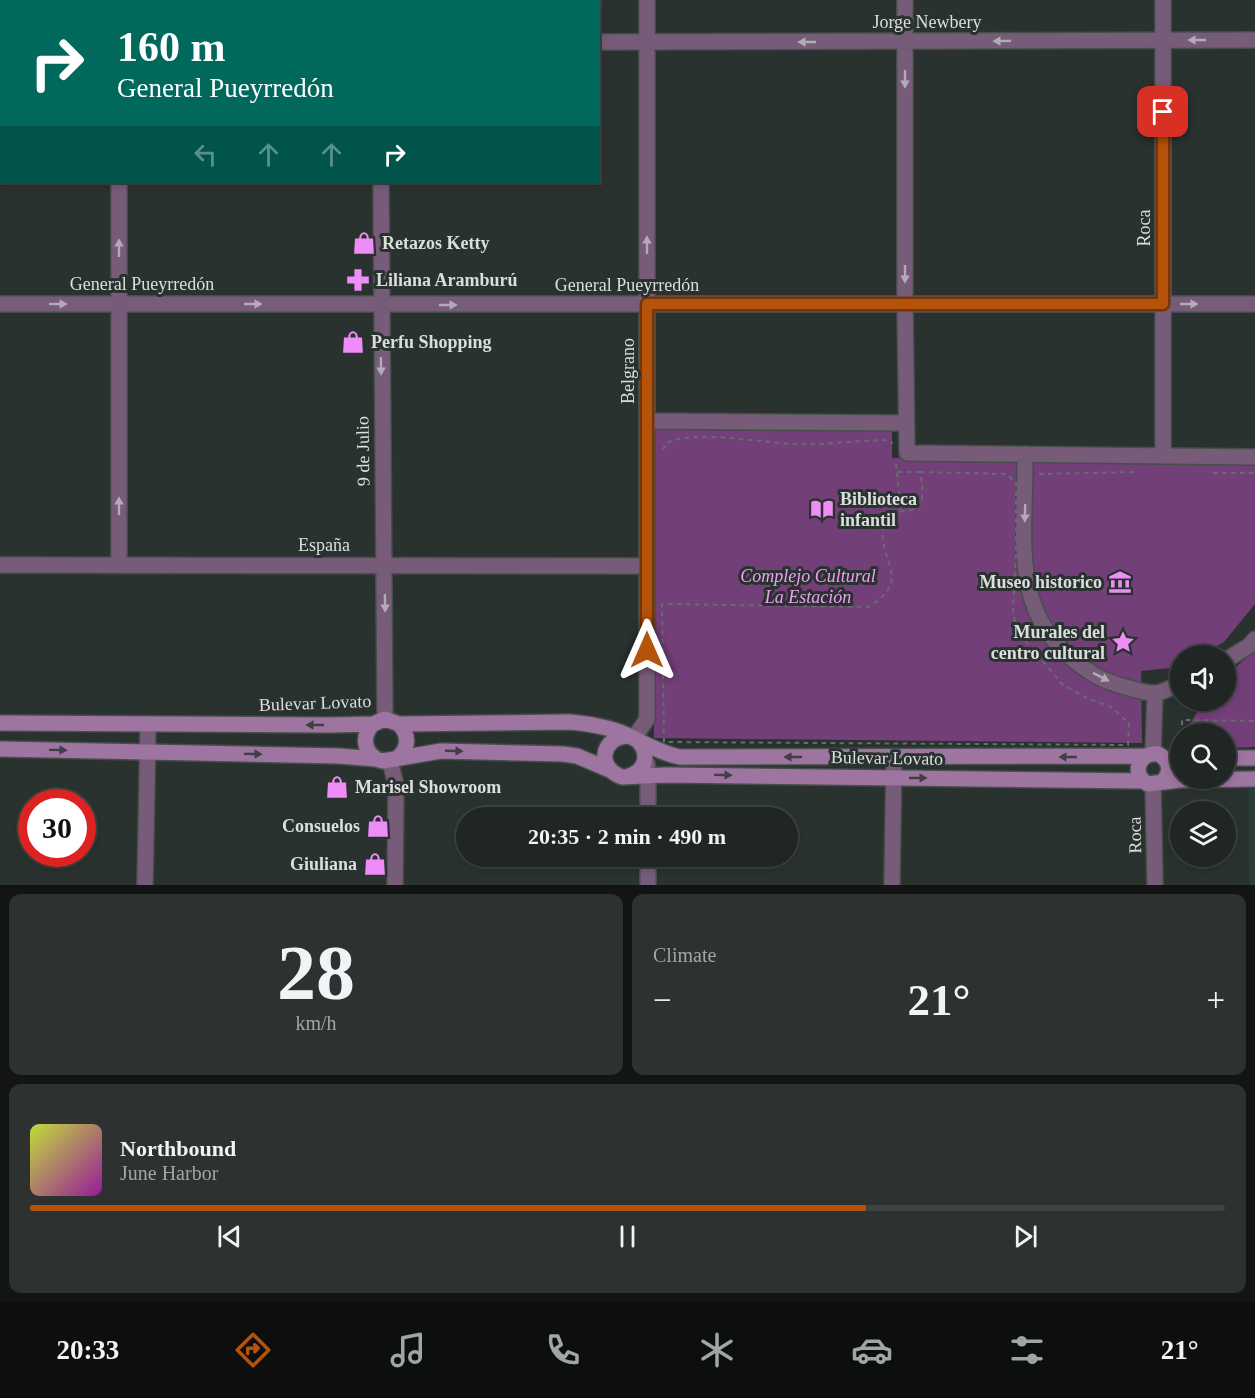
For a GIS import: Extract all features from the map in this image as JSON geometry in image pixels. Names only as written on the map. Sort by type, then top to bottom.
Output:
[{"type":"main road","name":"9 de Julio","points":[[386,722],[407,735],[405,749],[387,759],[367,749],[365,742],[368,729],[386,722]]},
{"type":"main road","name":"Bulevar Lovato","points":[[0,723],[148,725],[570,722],[607,728],[671,756],[680,757],[1154,755],[1170,757]]},
{"type":"main road","points":[[0,749],[387,759],[441,751],[562,754],[577,756],[616,774],[629,776],[640,770],[646,759],[643,747],[634,739],[614,740],[606,750],[606,764],[610,770]]},
{"type":"main road","name":"Roca","points":[[1154,755],[1168,764],[1169,769],[1166,778],[1153,782],[1140,777],[1138,765],[1154,755]]},
{"type":"main road","points":[[1236,758],[1255,758]]},
{"type":"main road","name":"Bulevar Lovato","points":[[629,776],[1153,782],[1255,779]]},
{"type":"street","name":"Belgrano","points":[[634,739],[647,719],[647,0]]},
{"type":"street","points":[[905,0],[906,423],[902,458],[1025,454],[1255,457]]},
{"type":"street","name":"Roca","points":[[1163,0],[1163,456]]},
{"type":"street","name":"Jorge Newbery","points":[[600,42],[1255,40]]},
{"type":"street","points":[[119,183],[119,565]]},
{"type":"street","name":"9 de Julio","points":[[381,183],[386,722]]},
{"type":"street","name":"General Pueyrredón","points":[[0,304],[1255,304]]},
{"type":"street","points":[[647,421],[906,423]]},
{"type":"street","points":[[1025,454],[1024,565],[1028,588],[1038,618],[1047,633],[1078,665],[1107,681],[1155,693],[1170,688]]},
{"type":"street","name":"España","points":[[0,565],[647,566]]},
{"type":"street","points":[[1236,654],[1249,646],[1255,639]]},
{"type":"street","name":"Roca","points":[[1154,755],[1155,693]]},
{"type":"street","points":[[144,885],[148,725]]},
{"type":"street","points":[[892,885],[894,757]]},
{"type":"street","points":[[387,759],[396,785],[395,885]]},
{"type":"street","points":[[646,759],[648,807]]},
{"type":"street","name":"Roca","points":[[1153,782],[1155,885]]},
{"type":"street","points":[[648,867],[648,885]]},
{"type":"path","points":[[660,456],[666,443],[678,438],[754,439],[795,444],[889,440],[894,444]]},
{"type":"path","points":[[902,458],[898,472],[902,512]]},
{"type":"path","points":[[662,596],[664,742],[1128,745],[1129,723],[1121,714],[1062,684],[1017,631],[1013,611],[1016,483],[1013,478],[1007,474],[898,472]]},
{"type":"path","points":[[662,607],[662,604],[868,607],[881,599],[891,585],[884,531],[886,523],[893,515],[915,510],[920,504],[922,484],[920,472]]},
{"type":"path","points":[[1040,474],[1144,472]]},
{"type":"path","points":[[1210,473],[1255,474]]},
{"type":"path","points":[[1182,723],[1182,720],[1255,721]]},
{"type":"shaded area","points":[[1248,784],[1255,784],[1255,885],[1249,885]]},
{"type":"green space","name":"Complejo Cultural La Estación","points":[[656,427],[892,429],[892,458],[1255,465],[1255,604],[1224,642],[1218,645],[1170,645],[1170,668],[1141,671],[1142,743],[654,738]]},
{"type":"green space","points":[[1255,650],[1255,747],[1236,748],[1236,723],[1191,723],[1198,711],[1236,711],[1236,667]]},
{"type":"place","name":"Retazos Ketty","points":[[364,243]]},
{"type":"place","name":"Liliana Aramburú","points":[[358,280]]},
{"type":"place","name":"Perfu Shopping","points":[[353,342]]},
{"type":"place","name":"Biblioteca infantil","points":[[822,509]]},
{"type":"place","name":"Museo historico","points":[[1120,582]]},
{"type":"place","name":"Murales del centro cultural","points":[[1123,642]]},
{"type":"place","name":"Marisel Showroom","points":[[337,787]]},
{"type":"place","name":"Consuelos","points":[[378,826]]},
{"type":"place","name":"Giuliana","points":[[375,864]]},
{"type":"route","points":[[647,650],[647,304],[1163,304],[1163,112]]}]
